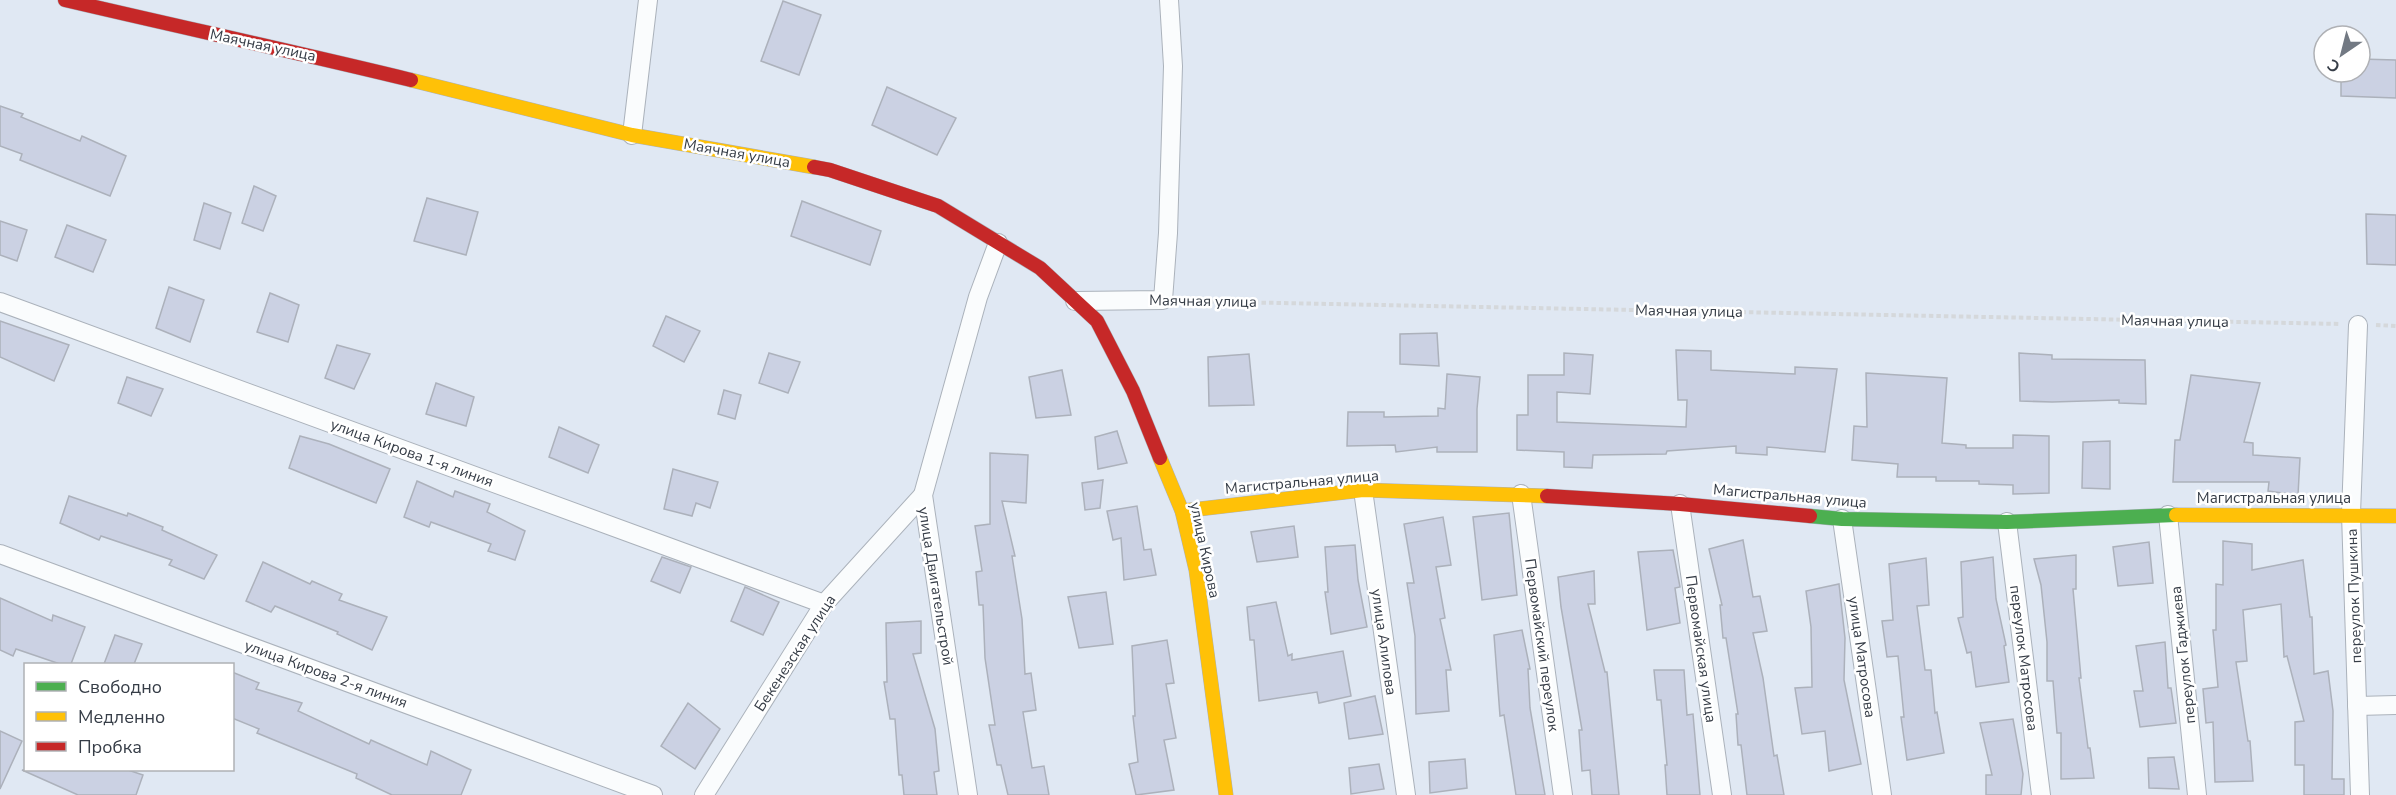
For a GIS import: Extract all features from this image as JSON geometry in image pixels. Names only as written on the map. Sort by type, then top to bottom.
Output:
[{"type":"street","name":"Маячная улица","points":[[65,0],[204,33],[276,47],[632,135],[830,170],[938,206],[1040,268],[1075,301],[1163,300]]},
{"type":"street","points":[[632,135],[648,0]]},
{"type":"street","points":[[1163,300],[1173,66],[1169,0]]},
{"type":"street","name":"улица Двигательстрой","points":[[968,795],[922,495],[978,297],[998,243]]},
{"type":"street","name":"улица Кирова","points":[[1075,301],[1097,321],[1119,362],[1182,511],[1196,570],[1226,795]]},
{"type":"street","name":"улица Кирова 1-я линия","points":[[0,302],[824,604]]},
{"type":"street","name":"переулок Пушкина","points":[[2358,325],[2351,514],[2360,795]]},
{"type":"street","name":"Магистральная улица","points":[[1182,511],[1362,490],[1521,494],[1680,504],[1842,519],[2007,522],[2168,515],[2351,514],[2396,516]]},
{"type":"street","name":"улица Алилова","points":[[1362,490],[1406,795]]},
{"type":"street","name":"Первомайский переулок","points":[[1521,494],[1563,795]]},
{"type":"street","name":"Бекенезская улица","points":[[704,795],[824,604],[922,495]]},
{"type":"street","name":"Первомайская улица","points":[[1680,504],[1722,795]]},
{"type":"street","name":"переулок Гаджиева","points":[[2168,515],[2197,795]]},
{"type":"street","name":"улица Матросова","points":[[1842,519],[1882,795]]},
{"type":"street","name":"переулок Матросова","points":[[2007,522],[2042,795]]},
{"type":"street","name":"улица Кирова 2-я линия","points":[[0,554],[653,795]]},
{"type":"street","points":[[2358,706],[2396,705]]},
{"type":"path","name":"Маячная улица","points":[[1163,300],[2396,326]]},
{"type":"building","points":[[783,1],[821,15],[799,75],[761,61]]},
{"type":"building","points":[[2372,59],[2396,60],[2396,98],[2341,96],[2341,84],[2372,84]]},
{"type":"building","points":[[887,87],[956,118],[937,155],[872,125]]},
{"type":"building","points":[[0,106],[23,114],[21,117],[80,141],[82,136],[126,156],[110,196],[20,160],[22,154],[0,146]]},
{"type":"building","points":[[254,186],[276,196],[263,231],[242,223]]},
{"type":"building","points":[[427,198],[478,212],[466,255],[414,241]]},
{"type":"building","points":[[802,201],[881,231],[870,265],[791,236]]},
{"type":"building","points":[[204,203],[231,213],[220,249],[194,240]]},
{"type":"building","points":[[2366,214],[2396,215],[2396,265],[2367,264]]},
{"type":"building","points":[[0,221],[27,230],[17,261],[0,255]]},
{"type":"building","points":[[67,225],[106,240],[93,272],[55,257]]},
{"type":"building","points":[[169,287],[204,300],[190,342],[156,328]]},
{"type":"building","points":[[270,293],[299,305],[288,342],[257,332]]},
{"type":"building","points":[[666,316],[700,331],[684,362],[653,346]]},
{"type":"building","points":[[0,321],[69,345],[54,381],[0,357]]},
{"type":"building","points":[[1437,333],[1439,366],[1400,364],[1400,334]]},
{"type":"building","points":[[337,345],[370,354],[354,389],[325,378]]},
{"type":"building","points":[[1676,350],[1711,351],[1711,370],[1795,374],[1795,367],[1837,369],[1825,452],[1767,447],[1767,455],[1736,453],[1736,446],[1667,451],[1666,454],[1593,455],[1592,468],[1564,467],[1564,452],[1517,450],[1517,415],[1528,415],[1528,375],[1564,375],[1564,353],[1593,355],[1590,394],[1557,392],[1557,422],[1686,427],[1687,400],[1678,400]]},
{"type":"building","points":[[769,353],[800,362],[788,393],[759,383]]},
{"type":"building","points":[[2019,353],[2052,355],[2052,359],[2145,360],[2146,404],[2119,403],[2119,400],[2020,401]]},
{"type":"building","points":[[1249,354],[1254,405],[1209,406],[1208,357]]},
{"type":"building","points":[[1062,370],[1071,415],[1036,418],[1029,377]]},
{"type":"building","points":[[1866,373],[1947,378],[1942,443],[1966,445],[1966,448],[2013,448],[2013,435],[2049,436],[2049,493],[2013,494],[2013,485],[1979,484],[1979,481],[1936,481],[1936,477],[1897,477],[1898,464],[1852,460],[1854,426],[1867,427]]},
{"type":"building","points":[[1447,374],[1480,377],[1477,452],[1437,452],[1437,447],[1396,452],[1395,445],[1347,446],[1348,412],[1384,412],[1384,417],[1438,416],[1438,408],[1445,409]]},
{"type":"building","points":[[2191,375],[2260,383],[2244,442],[2253,443],[2253,455],[2300,458],[2298,495],[2268,491],[2269,482],[2173,482],[2175,440],[2180,440]]},
{"type":"building","points":[[127,377],[163,389],[151,416],[118,403]]},
{"type":"building","points":[[436,383],[474,397],[466,426],[426,414]]},
{"type":"building","points":[[724,390],[741,395],[735,419],[718,414]]},
{"type":"building","points":[[559,427],[599,445],[588,473],[549,457]]},
{"type":"building","points":[[1117,431],[1127,463],[1098,469],[1095,437]]},
{"type":"building","points":[[300,436],[329,444],[390,469],[376,503],[289,468]]},
{"type":"building","points":[[2110,441],[2110,489],[2082,488],[2083,442]]},
{"type":"building","points":[[990,453],[1028,455],[1026,503],[1002,501],[1015,556],[1012,556],[1022,619],[1025,674],[1031,673],[1036,710],[1023,712],[1032,768],[1044,766],[1049,795],[1008,795],[1001,765],[997,765],[989,725],[995,725],[985,658],[983,605],[979,605],[976,572],[982,571],[975,526],[990,524]]},
{"type":"building","points":[[673,469],[718,482],[710,508],[696,503],[692,516],[664,509]]},
{"type":"building","points":[[1103,480],[1100,508],[1085,510],[1082,483]]},
{"type":"building","points":[[417,481],[453,497],[455,491],[490,504],[487,512],[525,531],[515,560],[488,551],[491,544],[431,522],[429,527],[404,517]]},
{"type":"building","points":[[69,496],[127,516],[128,513],[163,527],[162,530],[217,555],[204,579],[169,565],[172,560],[101,536],[99,540],[60,523]]},
{"type":"building","points":[[1137,506],[1144,550],[1151,549],[1156,575],[1124,580],[1121,538],[1113,540],[1107,511]]},
{"type":"building","points":[[1509,513],[1517,595],[1482,600],[1473,517]]},
{"type":"building","points":[[1443,517],[1451,565],[1436,567],[1445,618],[1440,619],[1451,670],[1446,670],[1449,711],[1416,714],[1415,636],[1407,583],[1414,583],[1404,524]]},
{"type":"building","points":[[1294,526],[1298,557],[1257,562],[1251,532]]},
{"type":"building","points":[[1743,540],[1753,597],[1760,596],[1767,631],[1753,633],[1763,678],[1774,756],[1777,755],[1784,795],[1747,795],[1741,745],[1738,745],[1736,714],[1738,714],[1726,638],[1723,638],[1720,605],[1722,605],[1709,549]]},
{"type":"building","points":[[2223,541],[2252,544],[2252,570],[2303,560],[2310,617],[2312,617],[2314,674],[2328,671],[2333,711],[2332,779],[2344,779],[2344,795],[2304,795],[2304,765],[2295,765],[2295,722],[2304,721],[2287,656],[2284,657],[2281,604],[2243,610],[2247,661],[2236,662],[2248,741],[2250,741],[2253,781],[2215,782],[2213,722],[2206,723],[2203,689],[2218,687],[2213,630],[2216,630],[2216,584],[2223,585]]},
{"type":"building","points":[[2149,542],[2153,583],[2118,586],[2113,547]]},
{"type":"building","points":[[1355,545],[1358,580],[1367,627],[1331,634],[1325,592],[1328,592],[1325,547]]},
{"type":"building","points":[[1673,550],[1680,587],[1675,588],[1680,623],[1647,630],[1638,552]]},
{"type":"building","points":[[2076,555],[2076,589],[2073,589],[2081,678],[2079,678],[2094,778],[2061,779],[2061,733],[2057,733],[2053,681],[2047,681],[2047,642],[2041,585],[2034,559]]},
{"type":"building","points":[[662,557],[691,567],[680,593],[651,581]]},
{"type":"building","points":[[1993,557],[1996,599],[2006,645],[2004,646],[2009,682],[1976,687],[1971,652],[1967,653],[1958,618],[1963,617],[1961,562]]},
{"type":"building","points":[[1926,558],[1929,605],[1917,606],[1925,670],[1931,670],[1935,713],[1937,712],[1944,753],[1907,760],[1901,717],[1904,717],[1898,656],[1887,657],[1882,621],[1893,620],[1889,564]]},
{"type":"building","points":[[263,562],[310,584],[312,581],[342,594],[339,600],[387,617],[372,650],[337,634],[338,632],[275,606],[271,612],[246,601]]},
{"type":"building","points":[[1594,571],[1595,604],[1588,604],[1605,672],[1607,672],[1619,795],[1592,795],[1590,770],[1582,771],[1579,730],[1582,730],[1561,607],[1558,577]]},
{"type":"building","points":[[1839,584],[1845,638],[1844,680],[1861,764],[1829,771],[1825,731],[1802,734],[1795,688],[1812,687],[1811,627],[1806,591]]},
{"type":"building","points":[[745,587],[779,602],[763,635],[731,621]]},
{"type":"building","points":[[1106,592],[1113,644],[1079,648],[1068,597]]},
{"type":"building","points":[[0,598],[52,621],[53,615],[85,627],[71,663],[57,663],[16,649],[13,656],[0,650]]},
{"type":"building","points":[[1276,602],[1288,656],[1292,654],[1292,660],[1343,651],[1351,696],[1319,703],[1317,692],[1259,701],[1254,640],[1250,640],[1247,607]]},
{"type":"building","points":[[921,621],[921,653],[913,654],[935,729],[939,771],[934,772],[937,795],[904,795],[902,775],[899,775],[895,719],[890,719],[884,682],[887,682],[886,623]]},
{"type":"building","points":[[1522,630],[1530,669],[1528,669],[1530,708],[1545,795],[1516,795],[1504,715],[1500,716],[1494,635]]},
{"type":"building","points":[[115,635],[142,644],[134,663],[104,663]]},
{"type":"building","points":[[1167,640],[1174,683],[1166,684],[1176,738],[1164,740],[1174,790],[1136,795],[1129,764],[1138,762],[1133,716],[1135,716],[1132,646]]},
{"type":"building","points":[[2165,642],[2168,688],[2171,688],[2176,723],[2140,727],[2134,691],[2143,691],[2136,646]]},
{"type":"building","points":[[1654,670],[1684,670],[1687,715],[1693,714],[1700,795],[1667,795],[1665,765],[1667,765],[1661,700],[1657,700]]},
{"type":"building","points":[[234,673],[259,683],[256,689],[302,703],[298,711],[369,744],[371,740],[427,765],[431,751],[471,770],[461,795],[392,795],[356,778],[357,774],[257,733],[259,729],[234,719]]},
{"type":"building","points":[[1375,696],[1383,734],[1349,739],[1344,703]]},
{"type":"building","points":[[688,703],[720,729],[695,769],[661,746]]},
{"type":"building","points":[[2013,719],[2023,774],[2021,795],[1986,795],[1986,775],[1992,775],[1980,723]]},
{"type":"building","points":[[0,731],[22,741],[0,789]]},
{"type":"building","points":[[2174,757],[2179,789],[2149,788],[2148,758]]},
{"type":"building","points":[[1465,759],[1467,788],[1430,793],[1429,762]]},
{"type":"building","points":[[1379,764],[1384,789],[1351,794],[1349,768]]},
{"type":"building","points":[[24,771],[131,771],[143,775],[136,795],[78,795]]},
{"type":"traffic: fast","points":[[1810,516],[1842,519],[2007,522],[2176,515]]},
{"type":"traffic: slow","points":[[411,80],[632,135],[814,167]]},
{"type":"traffic: slow","points":[[1160,458],[1182,511],[1196,570],[1226,795]]},
{"type":"traffic: slow","points":[[1182,511],[1363,490],[1547,496]]},
{"type":"traffic: slow","points":[[2176,515],[2396,516]]},
{"type":"traffic: jam","points":[[65,0],[411,80]]},
{"type":"traffic: jam","points":[[814,167],[830,170],[938,206],[1040,268],[1097,321],[1133,391],[1160,458]]},
{"type":"traffic: jam","points":[[1547,496],[1680,504],[1810,516]]}]
